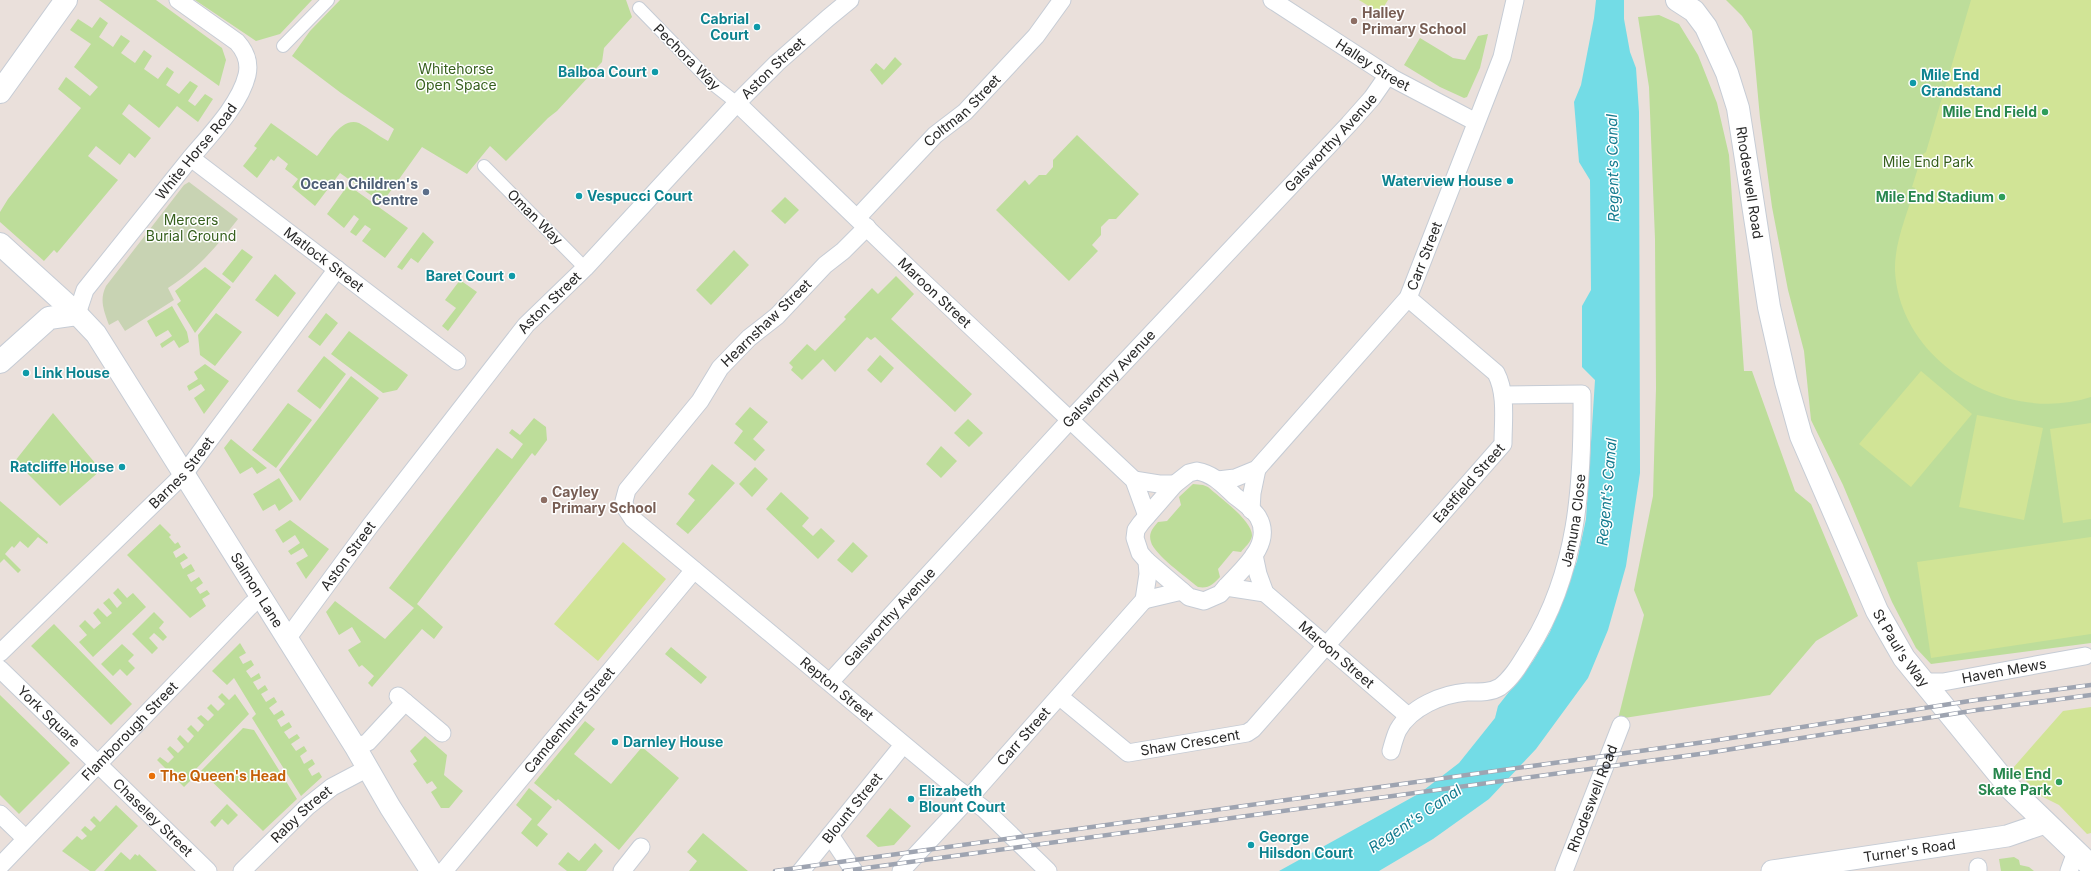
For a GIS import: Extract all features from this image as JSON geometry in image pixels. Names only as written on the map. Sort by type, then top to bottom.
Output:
[{"type":"main road","points":[[0,92],[66,0]]},
{"type":"main road","name":"Rhodeswell Road","points":[[1677,0],[1694,11],[1706,27],[1727,73],[1738,108],[1769,307],[1786,382]]},
{"type":"main road","points":[[0,244],[77,314]]},
{"type":"main road","points":[[0,362],[49,318],[77,314]]},
{"type":"main road","name":"St Paul's Way","points":[[1786,382],[1802,436],[1877,611],[1897,648],[2010,789],[2045,823],[2079,863]]},
{"type":"street","name":"White Horse Road","points":[[77,314],[84,290],[216,126],[243,88],[248,74],[246,53],[237,42],[178,0]]},
{"type":"street","points":[[283,46],[328,0]]},
{"type":"street","name":"Aston Street","points":[[287,639],[370,526],[526,325],[585,268],[737,103],[777,64],[850,0]]},
{"type":"street","name":"Coltman Street","points":[[863,222],[935,135],[965,112],[1036,36],[1062,0]]},
{"type":"street","name":"Halley Street","points":[[1272,0],[1388,75],[1472,120],[1478,117]]},
{"type":"street","name":"Carr Street","points":[[1218,480],[1235,478],[1257,469],[1408,298],[1502,58],[1515,0]]},
{"type":"street","name":"Pechora Way","points":[[638,8],[714,85],[737,103]]},
{"type":"street","name":"Galsworthy Avenue","points":[[830,682],[1070,420],[1344,130],[1372,98],[1388,75]]},
{"type":"street","name":"Maroon Street","points":[[737,103],[1134,480],[1147,516]]},
{"type":"street","name":"Matlock Street","points":[[191,158],[337,270],[458,360]]},
{"type":"street","name":"Oman Way","points":[[484,166],[585,268]]},
{"type":"street","name":"Hearnshaw Street","points":[[625,507],[624,501],[627,490],[700,402],[720,368],[749,338],[777,316],[825,265],[843,251],[863,222]]},
{"type":"street","name":"Barnes Street","points":[[0,652],[184,474],[337,270]]},
{"type":"street","name":"Eastfield Street","points":[[1326,645],[1503,444],[1503,395],[1501,382],[1496,373],[1408,298]]},
{"type":"street","name":"Salmon Lane","points":[[77,314],[96,334],[260,598],[356,748],[390,807],[431,871]]},
{"type":"street","name":"Jamuna Close","points":[[1408,716],[1428,704],[1446,696],[1480,692],[1498,688],[1508,680],[1546,620],[1566,565],[1580,497],[1582,394],[1503,395]]},
{"type":"street","name":"Carr Street","points":[[1252,510],[1252,493],[1257,469]]},
{"type":"street","points":[[1197,472],[1212,475],[1252,510],[1258,517],[1263,533],[1259,547],[1254,555],[1220,594],[1204,601],[1189,597],[1182,592],[1147,560],[1136,546],[1136,530],[1175,484],[1189,473],[1197,472]]},
{"type":"street","points":[[1134,480],[1159,484],[1175,484]]},
{"type":"street","name":"Repton Street","points":[[625,507],[633,519],[1002,826],[1048,871]]},
{"type":"street","name":"Maroon Street","points":[[1254,555],[1258,574],[1265,592],[1408,716]]},
{"type":"street","points":[[1147,560],[1148,574],[1144,600],[1182,592]]},
{"type":"street","name":"Camdenhurst Street","points":[[444,871],[694,570]]},
{"type":"street","points":[[1226,587],[1265,592]]},
{"type":"street","name":"Flamborough Street","points":[[0,866],[25,838],[252,604],[260,598]]},
{"type":"street","name":"Carr Street","points":[[901,871],[1060,697],[1144,600]]},
{"type":"street","name":"Shaw Crescent","points":[[1060,697],[1128,753],[1247,733],[1326,645]]},
{"type":"street","name":"Haven Mews","points":[[1923,682],[1943,682],[2085,656]]},
{"type":"street","name":"York Square","points":[[0,668],[98,764]]},
{"type":"street","points":[[356,748],[368,742],[401,699],[442,733]]},
{"type":"street","points":[[1391,751],[1398,731],[1408,716]]},
{"type":"street","name":"Rhodeswell Road","points":[[1564,871],[1621,725]]},
{"type":"street","name":"Blount Street","points":[[801,871],[903,745]]},
{"type":"street","name":"Chaseley Street","points":[[98,764],[208,871]]},
{"type":"street","name":"Raby Street","points":[[242,871],[308,806],[332,787],[368,768]]},
{"type":"street","points":[[0,814],[25,838]]},
{"type":"street","name":"Turner's Road","points":[[1772,871],[1869,864],[2007,836],[2045,823]]},
{"type":"street","points":[[830,835],[854,871]]},
{"type":"street","points":[[622,871],[641,848]]},
{"type":"green space","points":[[99,0],[156,0],[222,48],[226,60],[219,86]]},
{"type":"green space","points":[[195,0],[312,0],[280,34],[256,41]]},
{"type":"green space","name":"Whitehorse Open Space","points":[[340,0],[626,0],[632,17],[604,48],[602,62],[557,111],[548,118],[506,161],[490,146],[467,174],[422,147],[382,203],[340,173],[315,206],[292,187],[298,179],[285,169],[288,164],[278,156],[274,161],[271,159],[257,178],[243,166],[257,148],[254,146],[271,123],[317,156],[329,139],[340,128],[352,122],[359,123],[388,141],[394,129],[341,93],[292,56],[310,31]]},
{"type":"green space","points":[[1359,0],[1388,0],[1380,13]]},
{"type":"green space","name":"Mile End Park","points":[[1726,0],[2091,0],[2091,643],[1931,664],[1916,648],[1892,602],[1843,485],[1811,420],[1804,351],[1788,290],[1772,207],[1760,118],[1752,31],[1742,16]]},
{"type":"green space","name":"Mile End Stadium","points":[[1971,0],[2091,0],[2091,397],[2059,403],[2026,402],[1993,394],[1963,379],[1937,359],[1916,333],[1901,304],[1895,271],[1895,261],[1899,240],[1915,188],[1912,187],[1922,155],[1926,152]]},
{"type":"green space","points":[[1659,15],[1679,24],[1698,55],[1717,103],[1729,155],[1744,371],[1752,371],[1795,491],[1811,504],[1858,616],[1816,641],[1770,695],[1618,719],[1644,615],[1634,590],[1653,496],[1656,388],[1655,239],[1649,87],[1638,17]]},
{"type":"green space","points":[[100,17],[108,23],[99,37],[113,47],[121,35],[130,41],[121,53],[135,63],[144,50],[152,56],[144,69],[158,79],[167,67],[174,72],[166,85],[179,94],[190,81],[198,86],[188,101],[195,106],[205,94],[213,99],[198,122],[177,106],[159,128],[129,104],[122,114],[151,138],[135,158],[129,153],[120,165],[96,146],[88,156],[118,180],[57,253],[54,250],[44,261],[0,222],[0,212],[8,199],[81,108],[58,89],[66,77],[90,96],[98,87],[74,67],[91,44],[70,30],[78,19],[92,28]]},
{"type":"green space","points":[[1488,34],[1480,68],[1467,97],[1464,98],[1440,87],[1404,65],[1420,38],[1453,58],[1465,60],[1478,36]]},
{"type":"green space","points":[[895,57],[902,64],[882,85],[870,70],[876,63],[884,70]]},
{"type":"green space","points":[[1077,135],[1139,194],[1116,219],[1109,219],[1101,227],[1101,235],[1092,245],[1098,251],[1069,281],[996,210],[1025,180],[1029,185],[1039,175],[1046,175],[1053,167],[1053,160]]},
{"type":"green space","name":"Mercers Burial Ground","points":[[189,182],[238,219],[198,265],[168,288],[174,300],[125,331],[118,320],[109,325],[104,310],[103,301],[106,286],[184,185]]},
{"type":"green space","points":[[348,185],[408,228],[385,258],[362,241],[371,229],[365,225],[356,236],[350,232],[359,219],[354,215],[344,228],[327,214]]},
{"type":"green space","points":[[785,197],[799,210],[785,224],[771,211]]},
{"type":"green space","points":[[423,232],[434,242],[418,263],[411,258],[402,270],[397,267]]},
{"type":"green space","points":[[242,249],[253,257],[233,283],[222,274]]},
{"type":"green space","points":[[734,250],[749,265],[711,305],[696,290]]},
{"type":"green space","points":[[205,267],[231,287],[195,333],[177,304],[181,301],[175,291]]},
{"type":"green space","points":[[275,274],[296,293],[278,317],[255,300]]},
{"type":"green space","points":[[896,276],[914,294],[891,319],[972,394],[955,412],[875,337],[871,340],[867,337],[835,372],[823,359],[802,380],[791,370],[793,367],[789,363],[807,344],[815,351],[846,319],[844,317],[872,288],[878,294]]},
{"type":"green space","points":[[460,280],[477,292],[448,331],[442,326],[456,308],[445,300]]},
{"type":"green space","points":[[172,306],[187,332],[189,342],[179,348],[174,340],[162,348],[160,344],[172,336],[168,330],[156,337],[147,321]]},
{"type":"green space","points":[[216,313],[242,332],[215,366],[200,355],[198,335]]},
{"type":"green space","points":[[326,313],[338,323],[320,346],[308,337]]},
{"type":"green space","points":[[349,331],[408,375],[397,390],[383,393],[331,354]]},
{"type":"green space","points":[[880,355],[894,368],[881,383],[867,370]]},
{"type":"green space","points":[[324,356],[346,374],[320,409],[297,391]]},
{"type":"green space","points":[[205,364],[229,381],[204,414],[194,398],[205,390],[201,384],[189,391],[187,386],[198,379],[194,372]]},
{"type":"green space","points":[[1921,371],[1972,414],[1911,487],[1859,444]]},
{"type":"green space","points":[[351,376],[379,398],[300,501],[279,470]]},
{"type":"green space","points":[[288,403],[312,420],[276,468],[252,450]]},
{"type":"green space","points":[[750,407],[768,422],[753,439],[765,450],[755,461],[734,443],[743,431],[735,424]]},
{"type":"green space","points":[[53,413],[101,470],[60,506],[15,461]]},
{"type":"green space","points":[[1977,415],[2043,428],[2024,520],[1959,507]]},
{"type":"green space","points":[[534,418],[546,427],[547,440],[535,456],[532,453],[417,604],[443,627],[434,639],[422,629],[372,687],[368,683],[374,676],[362,665],[359,667],[348,650],[361,642],[352,627],[339,635],[326,612],[335,601],[385,639],[414,608],[389,588],[497,448],[512,459],[523,444],[509,433],[512,429],[520,435]]},
{"type":"green space","points":[[968,419],[983,433],[969,447],[954,433]]},
{"type":"green space","points":[[2091,423],[2091,519],[2063,523],[2050,429]]},
{"type":"green space","points":[[231,439],[267,468],[257,474],[252,467],[240,474],[224,448]]},
{"type":"green space","points":[[941,446],[957,461],[941,478],[926,464]]},
{"type":"green space","points":[[712,464],[735,483],[688,534],[676,524],[695,500],[688,494]]},
{"type":"green space","points":[[755,467],[768,479],[752,497],[739,484]]},
{"type":"green space","points":[[279,478],[293,501],[279,511],[275,504],[263,511],[253,494]]},
{"type":"green space","points":[[1193,484],[1208,487],[1227,503],[1247,523],[1251,530],[1252,536],[1241,552],[1233,551],[1218,569],[1220,577],[1208,587],[1198,587],[1172,566],[1153,547],[1150,539],[1154,526],[1158,522],[1167,521],[1181,505],[1179,497]]},
{"type":"green space","points":[[781,492],[809,518],[802,526],[813,536],[821,528],[835,541],[818,559],[766,509]]},
{"type":"green space","points":[[0,501],[48,542],[47,544],[38,537],[28,548],[20,541],[14,548],[12,546],[5,554],[21,570],[18,573],[4,559],[0,563]]},
{"type":"green space","points":[[290,520],[329,549],[306,579],[296,563],[308,556],[303,548],[291,555],[288,551],[300,543],[295,535],[283,543],[275,530]]},
{"type":"green space","points":[[160,524],[171,535],[169,537],[175,544],[178,542],[181,547],[173,552],[176,558],[184,553],[188,558],[180,563],[183,569],[191,564],[195,571],[187,575],[191,582],[199,577],[203,583],[196,588],[200,594],[207,590],[210,594],[202,599],[206,606],[190,618],[127,555]]},
{"type":"green space","points":[[2091,537],[2091,634],[1931,658],[1917,562]]},
{"type":"green space","points":[[623,542],[666,579],[598,661],[554,624]]},
{"type":"green space","points":[[853,542],[868,556],[852,573],[837,560]]},
{"type":"green space","points":[[118,588],[127,598],[133,593],[146,607],[93,657],[79,642],[87,635],[79,626],[85,620],[94,629],[101,623],[93,613],[98,608],[107,617],[112,613],[103,603],[109,598],[117,608],[122,603],[113,593]]},
{"type":"green space","points":[[154,612],[164,622],[159,628],[167,637],[163,641],[154,633],[149,638],[158,648],[152,654],[132,634]]},
{"type":"green space","points":[[54,624],[132,704],[111,725],[31,646]]},
{"type":"green space","points":[[240,643],[246,653],[239,657],[243,664],[251,660],[254,665],[246,671],[251,678],[259,673],[261,678],[253,682],[258,690],[265,685],[268,690],[261,694],[266,702],[274,697],[277,702],[269,708],[274,715],[282,710],[285,715],[277,720],[281,727],[289,722],[292,727],[284,732],[289,739],[297,734],[300,738],[291,744],[296,751],[304,746],[307,751],[300,756],[304,764],[312,759],[315,764],[308,769],[312,776],[319,772],[322,777],[301,796],[252,718],[256,714],[234,678],[227,685],[212,671]]},
{"type":"green space","points":[[122,644],[134,655],[128,661],[135,668],[127,676],[120,669],[113,676],[101,664]]},
{"type":"green space","points":[[671,647],[707,677],[701,684],[665,654]]},
{"type":"green space","points":[[222,693],[229,700],[235,694],[249,714],[194,771],[197,774],[184,787],[157,760],[160,757],[168,763],[174,757],[167,749],[170,746],[178,753],[184,747],[177,739],[180,735],[188,743],[194,736],[187,729],[191,725],[198,732],[204,725],[197,718],[201,715],[208,721],[214,715],[207,708],[211,704],[218,711],[225,704],[218,697]]},
{"type":"green space","points":[[0,695],[70,763],[19,814],[0,795]]},
{"type":"green space","name":"Mile End Skate Park","points":[[2091,707],[2091,833],[2087,834],[2059,805],[2041,796],[2013,768],[2063,711]]},
{"type":"green space","points":[[585,721],[595,729],[574,754],[611,784],[642,747],[679,778],[619,850],[558,799],[556,801],[534,783]]},
{"type":"green space","points":[[243,728],[254,730],[297,799],[263,831],[201,771]]},
{"type":"green space","points":[[425,736],[447,755],[444,775],[463,791],[449,808],[441,808],[431,792],[437,788],[432,781],[427,784],[413,764],[417,761],[410,751]]},
{"type":"green space","points":[[529,788],[552,807],[537,825],[548,834],[537,847],[521,833],[532,819],[516,805]]},
{"type":"green space","points":[[227,804],[238,815],[228,825],[222,819],[215,827],[210,822]]},
{"type":"green space","points":[[116,805],[138,826],[95,871],[90,871],[62,851],[77,836],[82,840],[87,836],[81,830],[85,826],[91,831],[96,826],[90,820],[94,816],[100,822]]},
{"type":"green space","points":[[890,808],[911,826],[894,845],[878,847],[866,836]]},
{"type":"green space","points":[[703,833],[748,871],[689,871],[697,861],[687,852]]},
{"type":"green space","points":[[595,843],[603,851],[586,871],[567,871],[558,864],[568,852],[579,861]]},
{"type":"green space","points":[[121,852],[130,860],[135,854],[138,856],[139,854],[157,871],[104,871]]},
{"type":"green space","points":[[2014,857],[2019,860],[2020,865],[2029,867],[2034,871],[2001,871],[1999,859]]},
{"type":"water","name":"Regent's Canal","points":[[1596,0],[1624,0],[1624,19],[1630,52],[1636,68],[1639,112],[1640,473],[1626,566],[1608,630],[1588,678],[1536,749],[1489,799],[1433,839],[1379,871],[1279,871],[1420,793],[1459,763],[1495,718],[1498,706],[1533,661],[1550,632],[1577,561],[1586,519],[1595,380],[1582,367],[1582,306],[1591,290],[1590,180],[1579,162],[1574,102],[1581,85]]},
{"type":"railway","points":[[775,871],[1705,742],[1976,700],[2091,685]]},
{"type":"railway","points":[[844,871],[1707,753],[1977,710],[2091,695]]},
{"type":"place","name":"Halley Primary School","points":[[1354,21]]},
{"type":"place","name":"Cabrial Court","points":[[757,27]]},
{"type":"place","name":"Balboa Court","points":[[655,72]]},
{"type":"place","name":"Mile End Grandstand","points":[[1913,83]]},
{"type":"place","name":"Mile End Field","points":[[2045,112]]},
{"type":"place","name":"Waterview House","points":[[1510,181]]},
{"type":"place","name":"Ocean Children's Centre","points":[[426,192]]},
{"type":"place","name":"Vespucci Court","points":[[579,196]]},
{"type":"place","name":"Mile End Stadium","points":[[2002,197]]},
{"type":"place","name":"Baret Court","points":[[512,276]]},
{"type":"place","name":"Link House","points":[[26,373]]},
{"type":"place","name":"Ratcliffe House","points":[[122,467]]},
{"type":"place","name":"Cayley Primary School","points":[[544,500]]},
{"type":"place","name":"Darnley House","points":[[615,742]]},
{"type":"place","name":"The Queen's Head","points":[[152,776]]},
{"type":"place","name":"Mile End Skate Park","points":[[2059,782]]},
{"type":"place","name":"Elizabeth Blount Court","points":[[911,799]]},
{"type":"place","name":"George Hilsdon Court","points":[[1251,845]]}]
